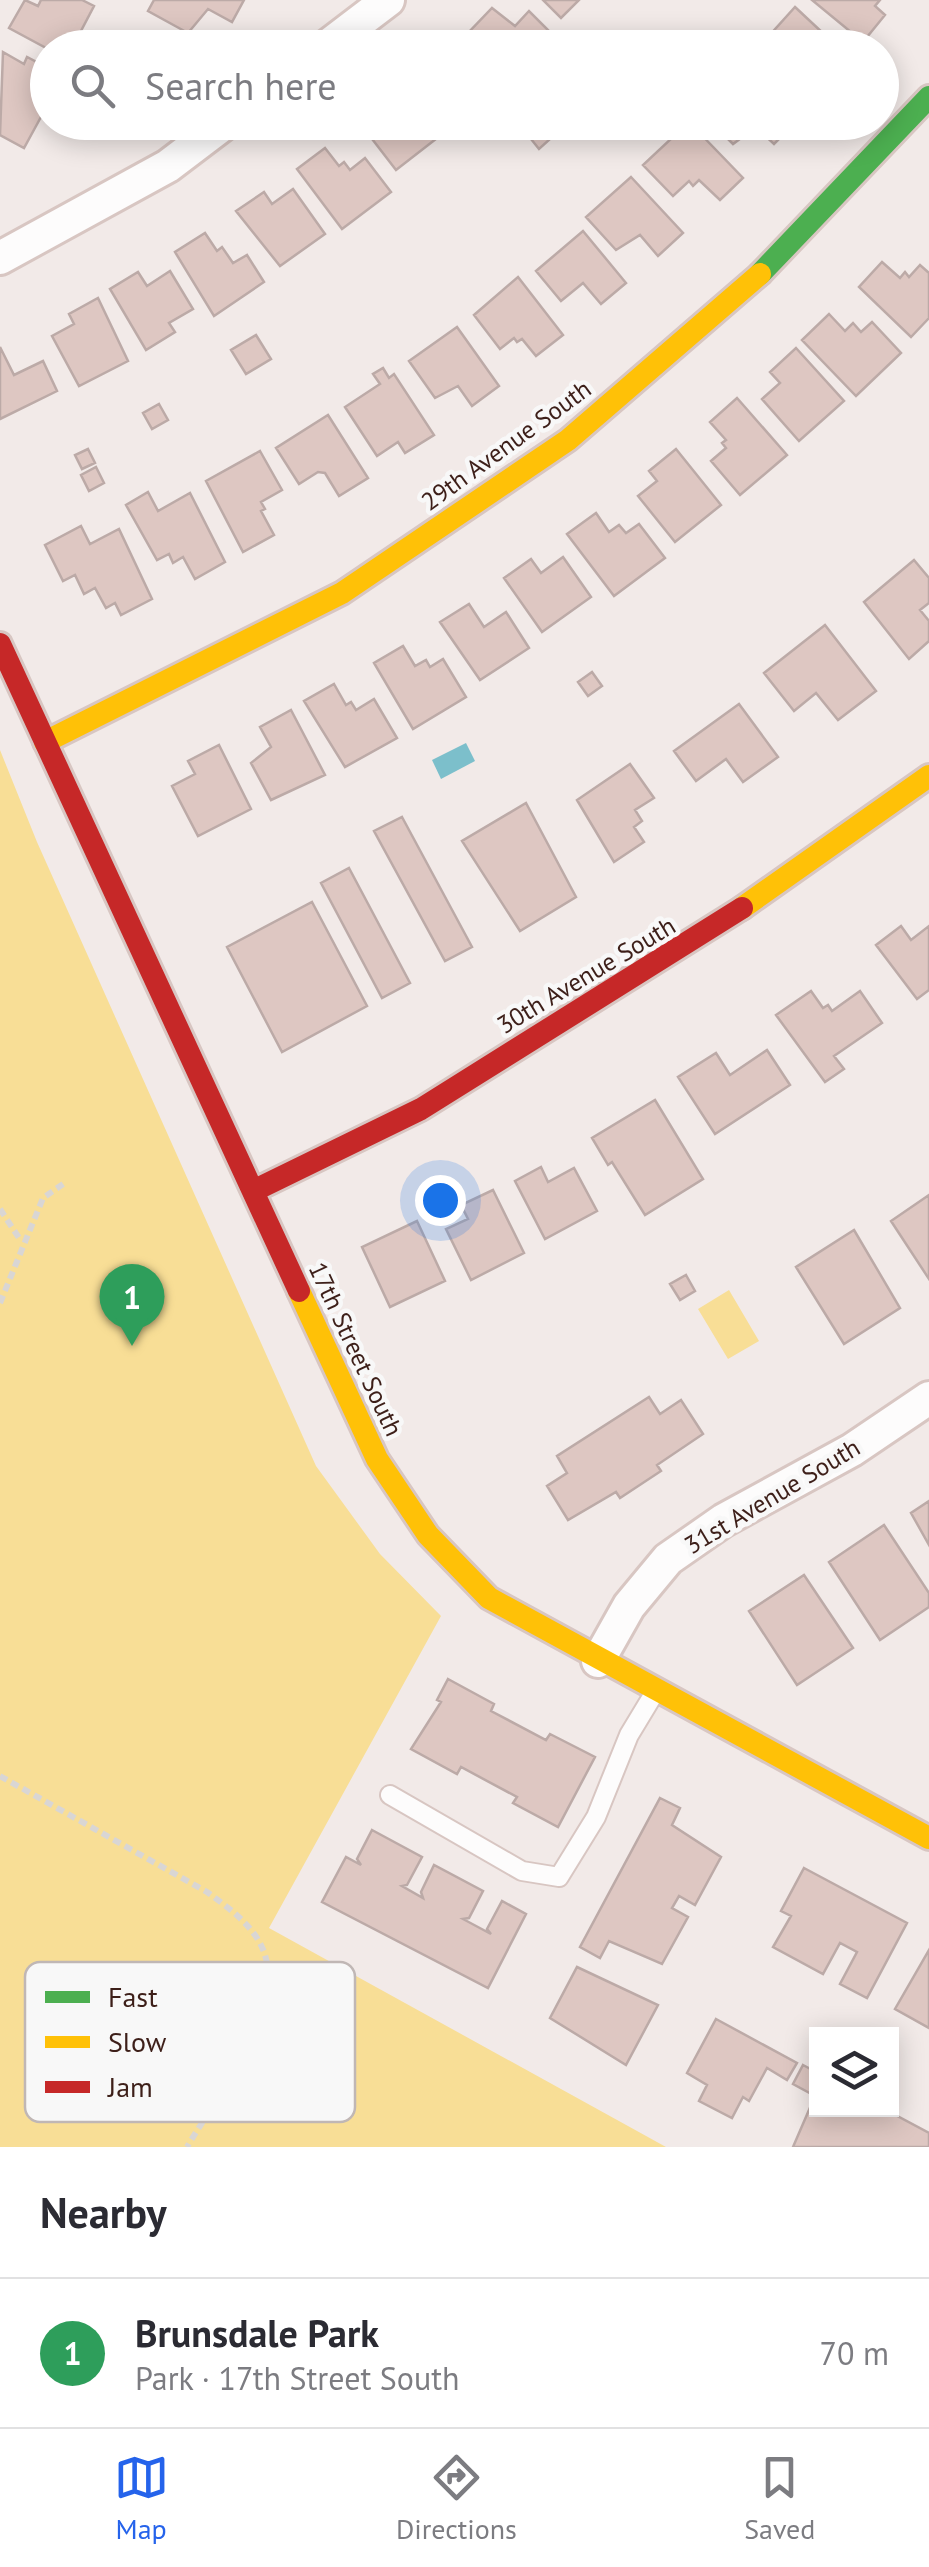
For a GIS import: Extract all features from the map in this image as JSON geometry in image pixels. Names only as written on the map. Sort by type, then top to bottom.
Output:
[{"type":"street","points":[[349,30],[388,0]]},
{"type":"street","name":"29th Avenue South","points":[[899,128],[929,96]]},
{"type":"street","points":[[0,258],[168,166],[202,140]]},
{"type":"street","name":"29th Avenue South","points":[[46,742],[342,592],[568,440],[757,277],[887,140]]},
{"type":"street","name":"17th Street South","points":[[0,644],[377,1459],[428,1535],[490,1598],[598,1661],[929,1838]]},
{"type":"street","name":"30th Avenue South","points":[[253,1191],[420,1108],[689,945],[929,776]]},
{"type":"street","name":"31st Avenue South","points":[[598,1661],[629,1606],[668,1559],[724,1520],[852,1450],[929,1398]]},
{"type":"lane","points":[[390,1795],[522,1872],[559,1877],[596,1817],[629,1734],[655,1692]]},
{"type":"path","points":[[0,1303],[43,1198],[66,1182]]},
{"type":"path","points":[[0,1209],[22,1242]]},
{"type":"path","points":[[0,1776],[207,1892],[233,1912],[265,1955],[266,1962]]},
{"type":"path","points":[[187,2147],[202,2122]]},
{"type":"shaded area","points":[[0,750],[37,842],[316,1466],[380,1554],[441,1616],[269,1928],[331,1962],[25,1962],[25,2122],[355,2122],[355,1975],[666,2147],[0,2147]]},
{"type":"shaded area","points":[[729,1290],[759,1341],[728,1359],[698,1309]]},
{"type":"water","points":[[466,743],[475,761],[441,779],[432,760]]},
{"type":"building","points":[[25,0],[38,6],[41,0],[82,0],[94,6],[81,30],[30,30],[30,39],[9,28]]},
{"type":"building","points":[[154,0],[244,0],[232,22],[208,9],[190,30],[183,30],[148,11]]},
{"type":"building","points":[[543,0],[579,0],[561,18]]},
{"type":"building","points":[[812,0],[880,0],[875,6],[885,15],[873,30],[848,30]]},
{"type":"building","points":[[795,7],[820,30],[774,30]]},
{"type":"building","points":[[492,8],[515,26],[529,11],[548,30],[471,30]]},
{"type":"building","points":[[3,52],[24,64],[27,57],[30,59],[30,137],[24,148],[0,135]]},
{"type":"building","points":[[373,140],[435,140],[396,170]]},
{"type":"building","points":[[532,140],[549,140],[539,149]]},
{"type":"building","points":[[670,140],[706,140],[743,178],[720,200],[699,180],[693,186],[689,181],[673,196],[643,165]]},
{"type":"building","points":[[325,148],[339,166],[344,162],[350,170],[365,158],[391,192],[342,229],[297,169]]},
{"type":"building","points":[[631,177],[683,233],[658,256],[640,235],[616,250],[586,217]]},
{"type":"building","points":[[293,189],[325,234],[280,266],[236,211],[264,192],[272,204]]},
{"type":"building","points":[[583,231],[626,283],[601,304],[583,283],[561,301],[536,271]]},
{"type":"building","points":[[205,233],[217,251],[222,247],[233,263],[247,255],[264,282],[214,316],[175,252]]},
{"type":"building","points":[[882,262],[900,278],[905,272],[909,277],[920,265],[929,273],[929,318],[911,337],[859,287]]},
{"type":"building","points":[[170,271],[193,309],[169,323],[175,332],[146,350],[110,289],[138,272],[147,286]]},
{"type":"building","points":[[518,277],[563,335],[536,356],[522,339],[517,342],[514,338],[500,349],[474,315]]},
{"type":"building","points":[[98,298],[128,361],[79,386],[52,336],[74,324],[69,314]]},
{"type":"building","points":[[829,314],[845,331],[853,323],[861,332],[872,322],[901,353],[856,396],[802,340]]},
{"type":"building","points":[[457,327],[499,386],[472,406],[458,386],[435,398],[409,361]]},
{"type":"building","points":[[256,335],[271,359],[246,374],[231,350]]},
{"type":"building","points":[[0,347],[14,375],[43,361],[57,391],[0,419]]},
{"type":"building","points":[[796,348],[844,401],[799,441],[762,399],[780,383],[770,372]]},
{"type":"building","points":[[383,368],[389,378],[394,374],[434,435],[405,453],[398,442],[377,456],[345,407],[380,384],[373,374]]},
{"type":"building","points":[[737,398],[787,455],[740,495],[711,461],[726,448],[722,443],[726,440],[710,422]]},
{"type":"building","points":[[159,404],[168,420],[152,429],[143,413]]},
{"type":"building","points":[[328,415],[368,478],[339,496],[325,473],[318,472],[299,484],[276,448]]},
{"type":"building","points":[[88,449],[95,463],[82,469],[75,455]]},
{"type":"building","points":[[676,449],[721,505],[675,542],[638,496],[657,481],[649,471]]},
{"type":"building","points":[[260,451],[282,490],[261,502],[265,509],[261,511],[274,535],[243,552],[206,481]]},
{"type":"building","points":[[96,467],[104,483],[89,491],[81,475]]},
{"type":"building","points":[[148,492],[158,511],[190,493],[225,562],[195,579],[183,557],[173,563],[169,554],[157,560],[126,505]]},
{"type":"building","points":[[596,513],[609,532],[619,525],[626,533],[639,524],[665,558],[614,596],[567,534]]},
{"type":"building","points":[[81,526],[90,544],[119,529],[152,599],[121,615],[115,603],[106,608],[95,588],[84,594],[75,575],[63,581],[45,545]]},
{"type":"building","points":[[563,557],[591,597],[542,632],[504,578],[531,559],[541,573]]},
{"type":"building","points":[[914,560],[929,578],[929,603],[920,610],[929,621],[929,641],[909,659],[864,602]]},
{"type":"building","points":[[469,604],[484,627],[506,612],[529,648],[480,680],[440,622]]},
{"type":"building","points":[[825,625],[876,691],[838,720],[816,693],[794,711],[764,673]]},
{"type":"building","points":[[403,646],[415,666],[426,660],[430,667],[443,659],[466,697],[413,729],[374,663]]},
{"type":"building","points":[[592,672],[602,686],[588,696],[578,682]]},
{"type":"building","points":[[334,684],[346,705],[351,702],[356,710],[374,699],[397,738],[345,767],[304,701]]},
{"type":"building","points":[[739,704],[778,757],[743,782],[726,759],[696,781],[674,751]]},
{"type":"building","points":[[291,710],[325,775],[271,800],[251,763],[271,747],[260,727]]},
{"type":"building","points":[[219,745],[251,809],[198,836],[172,786],[195,774],[188,761]]},
{"type":"building","points":[[630,764],[654,798],[635,810],[642,821],[634,827],[644,842],[614,862],[577,800]]},
{"type":"building","points":[[526,803],[576,897],[520,931],[462,841]]},
{"type":"building","points":[[402,817],[472,947],[445,961],[374,831]]},
{"type":"building","points":[[349,868],[410,983],[382,998],[321,883]]},
{"type":"building","points":[[312,902],[367,1006],[282,1052],[227,947]]},
{"type":"building","points":[[901,926],[911,940],[929,926],[929,990],[917,999],[876,945]]},
{"type":"building","points":[[811,991],[823,1008],[828,1005],[832,1011],[860,991],[882,1023],[834,1056],[844,1069],[825,1082],[776,1015]]},
{"type":"building","points":[[767,1050],[790,1085],[715,1134],[678,1077],[716,1053],[730,1075]]},
{"type":"building","points":[[655,1100],[703,1179],[645,1215],[592,1138]]},
{"type":"building","points":[[541,1167],[548,1182],[574,1168],[597,1211],[545,1239],[515,1181]]},
{"type":"building","points":[[493,1190],[524,1253],[471,1280],[446,1229],[468,1219],[461,1205]]},
{"type":"building","points":[[929,1195],[929,1279],[891,1221]]},
{"type":"building","points":[[417,1221],[445,1281],[390,1307],[362,1247]]},
{"type":"building","points":[[854,1230],[900,1308],[844,1344],[796,1267]]},
{"type":"building","points":[[686,1275],[695,1291],[680,1300],[670,1284]]},
{"type":"building","points":[[649,1397],[660,1414],[681,1400],[703,1434],[657,1465],[661,1471],[620,1498],[616,1492],[568,1520],[547,1486],[567,1473],[557,1456]]},
{"type":"building","points":[[929,1501],[929,1545],[911,1513]]},
{"type":"building","points":[[884,1525],[929,1593],[929,1607],[880,1640],[829,1562]]},
{"type":"building","points":[[804,1575],[853,1648],[797,1685],[749,1611]]},
{"type":"building","points":[[448,1679],[494,1704],[491,1711],[546,1740],[550,1734],[595,1757],[558,1827],[513,1803],[517,1797],[461,1767],[457,1774],[411,1749],[441,1702],[437,1700]]},
{"type":"building","points":[[660,1798],[680,1808],[672,1825],[721,1857],[695,1905],[679,1896],[672,1908],[688,1917],[662,1964],[609,1941],[600,1958],[580,1947]]},
{"type":"building","points":[[372,1830],[422,1857],[407,1885],[402,1886],[423,1898],[421,1892],[434,1865],[483,1891],[469,1918],[463,1919],[491,1934],[487,1929],[502,1901],[526,1914],[488,1988],[322,1902],[346,1857],[361,1865],[357,1859]]},
{"type":"building","points":[[804,1868],[907,1923],[867,1998],[840,1984],[857,1952],[840,1943],[823,1974],[773,1947],[791,1916],[781,1911]]},
{"type":"building","points":[[929,1950],[929,2028],[895,2009]]},
{"type":"building","points":[[577,1967],[658,2005],[626,2065],[550,2018]]},
{"type":"building","points":[[716,2019],[797,2063],[787,2080],[767,2068],[749,2101],[743,2097],[732,2118],[699,2101],[707,2085],[687,2073]]},
{"type":"building","points":[[803,2065],[809,2068],[809,2093],[793,2084]]},
{"type":"building","points":[[809,2110],[809,2117],[899,2117],[929,2133],[929,2147],[793,2147]]},
{"type":"traffic: fast","points":[[899,128],[929,97]]},
{"type":"traffic: fast","points":[[760,274],[888,140]]},
{"type":"traffic: slow","points":[[45,742],[342,593],[568,440],[760,274]]},
{"type":"traffic: slow","points":[[742,908],[929,776]]},
{"type":"traffic: slow","points":[[299,1291],[377,1459],[428,1535],[489,1598],[929,1838]]},
{"type":"traffic: jam","points":[[0,644],[299,1291]]},
{"type":"traffic: jam","points":[[253,1191],[421,1109],[742,908]]},
{"type":"place","name":"Brunsdale Park","points":[[132,1346]]}]
